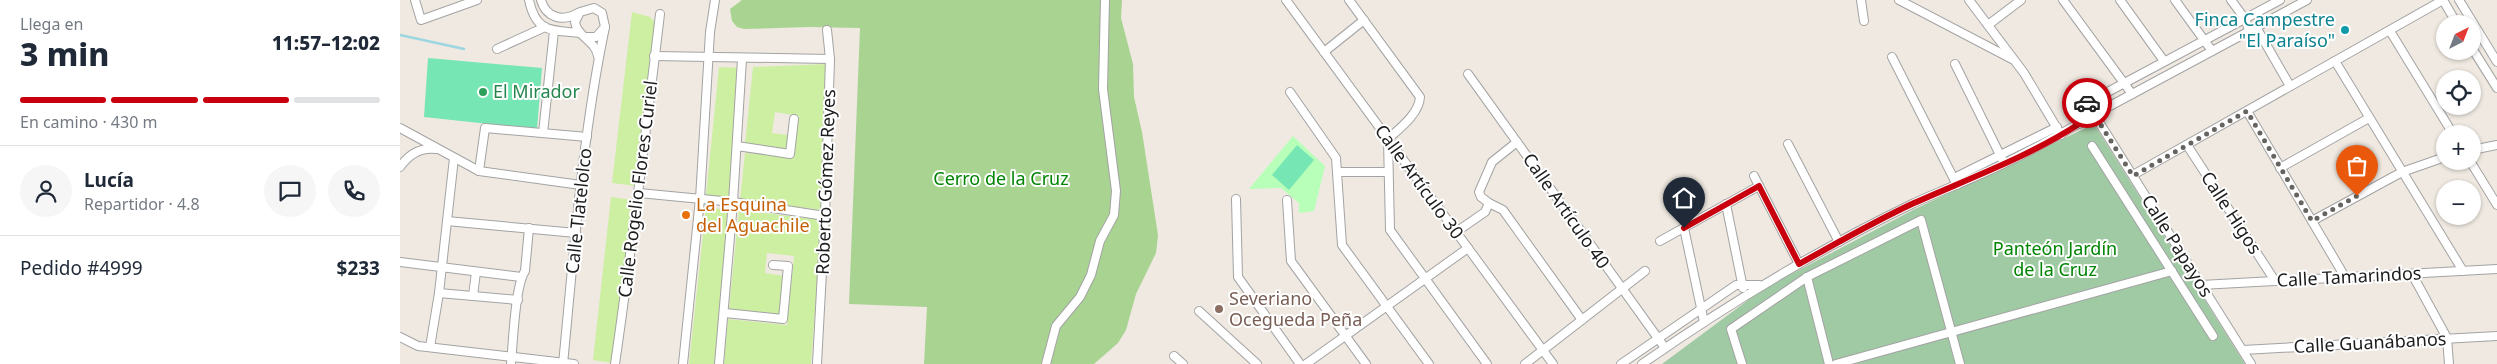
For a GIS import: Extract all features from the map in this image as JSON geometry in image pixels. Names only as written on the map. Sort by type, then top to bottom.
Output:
[{"type":"street","points":[[415,0],[421,20],[476,0]]},
{"type":"street","points":[[529,0],[535,19],[544,27],[554,31],[596,37],[605,27],[605,17],[598,10],[589,8],[567,18],[554,16],[548,13],[541,0]]},
{"type":"street","points":[[683,364],[700,199],[710,59],[710,32],[715,0]]},
{"type":"street","points":[[1046,364],[1056,326],[1080,297],[1091,275],[1100,241],[1114,215],[1116,191],[1103,89],[1105,0]]},
{"type":"street","name":"Calle Artículo 30","points":[[1286,0],[1553,364]]},
{"type":"street","points":[[1349,0],[1420,97],[1420,104],[1404,125],[1388,139],[1390,230],[1487,364]]},
{"type":"street","points":[[1861,0],[1864,21]]},
{"type":"street","points":[[1969,0],[2015,61],[2059,131]]},
{"type":"street","points":[[1988,24],[2021,0]]},
{"type":"street","points":[[2063,0],[2132,94]]},
{"type":"street","points":[[2120,0],[2164,61]]},
{"type":"street","points":[[2175,0],[2212,51]]},
{"type":"street","points":[[2232,0],[2290,86]]},
{"type":"street","points":[[2079,124],[2079,116],[2087,103],[2280,0]]},
{"type":"street","points":[[2287,0],[2292,7]]},
{"type":"street","points":[[1642,364],[1744,295],[1839,242],[2059,131],[2079,124],[2307,0]]},
{"type":"street","points":[[2133,176],[2443,0],[2452,15]]},
{"type":"street","points":[[2459,0],[2497,62]]},
{"type":"street","points":[[1903,1],[2015,61]]},
{"type":"street","points":[[580,12],[576,22],[583,35],[597,50],[598,58]]},
{"type":"street","name":"Calle Rogelio Flores Curiel","points":[[615,364],[640,193],[660,14]]},
{"type":"street","points":[[1324,52],[1364,20]]},
{"type":"street","points":[[496,48],[544,27]]},
{"type":"street","name":"Calle Tlatelolco","points":[[563,363],[587,137],[598,58],[605,27]]},
{"type":"street","name":"Roberto Gómez Reyes","points":[[817,364],[825,216],[830,59],[827,30]]},
{"type":"street","points":[[543,133],[554,31]]},
{"type":"street","points":[[2390,31],[2447,125]]},
{"type":"street","points":[[654,56],[710,59],[830,59]]},
{"type":"street","points":[[1892,57],[1956,182]]},
{"type":"street","points":[[719,364],[725,313],[742,59]]},
{"type":"street","points":[[2480,60],[2497,88]]},
{"type":"street","points":[[2335,61],[2463,271]]},
{"type":"street","points":[[1955,64],[2003,160]]},
{"type":"street","name":"Calle Artículo 40","points":[[1468,74],[1665,348]]},
{"type":"street","points":[[1290,92],[1336,158],[1342,245],[1429,364]]},
{"type":"street","name":"Calle Papayos","points":[[2087,103],[2251,364]]},
{"type":"street","points":[[2247,111],[2345,277]]},
{"type":"street","points":[[2280,168],[2369,118]]},
{"type":"street","points":[[737,146],[790,154],[794,119]]},
{"type":"street","points":[[400,128],[478,171],[581,185]]},
{"type":"street","points":[[478,171],[485,128],[587,137]]},
{"type":"street","points":[[1517,142],[1492,162],[1479,192],[1481,197],[1503,210],[1582,320]]},
{"type":"street","points":[[1788,144],[1839,242]]},
{"type":"street","name":"Calle Higos","points":[[2187,145],[2275,281]]},
{"type":"street","points":[[2481,148],[2497,145]]},
{"type":"street","points":[[2092,146],[2213,336]]},
{"type":"street","points":[[400,167],[418,150],[425,148],[442,150]]},
{"type":"street","points":[[430,347],[439,293],[454,158]]},
{"type":"street","points":[[2312,221],[2402,172],[2436,160]]},
{"type":"street","points":[[2476,170],[2497,205]]},
{"type":"street","points":[[1337,172],[1388,172]]},
{"type":"street","points":[[1754,176],[1799,264]]},
{"type":"street","points":[[1660,241],[1759,186]]},
{"type":"street","points":[[640,193],[733,202],[825,216]]},
{"type":"street","points":[[1236,199],[1238,277],[1300,364]]},
{"type":"street","points":[[1287,200],[1291,261],[1366,364]]},
{"type":"street","points":[[1456,232],[1486,212],[1489,203]]},
{"type":"street","points":[[1726,204],[1744,295]]},
{"type":"street","points":[[1742,364],[1731,329],[1807,277],[1921,220],[1960,364]]},
{"type":"street","points":[[447,221],[576,233]]},
{"type":"street","points":[[512,361],[518,300],[521,277],[525,271],[529,228]]},
{"type":"street","points":[[1684,228],[1704,322]]},
{"type":"street","points":[[1306,364],[1468,248]]},
{"type":"street","points":[[400,262],[442,269],[521,277]]},
{"type":"street","points":[[725,313],[782,319],[788,266],[774,265]]},
{"type":"street","name":"Calle Tamarindos","points":[[2201,284],[2497,269]]},
{"type":"street","points":[[1525,364],[1645,271]]},
{"type":"street","points":[[1836,364],[2172,271]]},
{"type":"street","points":[[473,296],[476,272]]},
{"type":"street","points":[[2412,274],[2447,338],[2448,364]]},
{"type":"street","points":[[1807,277],[1829,364]]},
{"type":"street","points":[[1621,364],[1657,337],[1736,285],[1761,285]]},
{"type":"street","points":[[439,293],[518,300]]},
{"type":"street","points":[[1199,310],[1258,364]]},
{"type":"street","points":[[400,332],[408,342]]},
{"type":"street","name":"Calle Guanábanos","points":[[2243,350],[2497,336]]},
{"type":"street","points":[[400,337],[408,342],[430,347],[512,361],[574,364]]},
{"type":"street","points":[[1174,356],[1183,364]]},
{"type":"green space","name":"Cerro de la Cruz","points":[[742,0],[1122,0],[1121,18],[1133,64],[1134,97],[1142,132],[1158,235],[1156,253],[1136,294],[1126,330],[1118,343],[1094,364],[924,364],[927,307],[849,304],[860,28],[744,29],[737,27],[732,21],[730,9]]},
{"type":"green space","points":[[632,12],[650,17],[655,25],[636,186],[612,183]]},
{"type":"green space","name":"El Mirador","points":[[428,58],[542,68],[537,129],[424,117]]},
{"type":"green space","points":[[827,64],[822,210],[740,200],[745,153],[794,158],[799,116],[775,112],[772,133],[788,135],[787,149],[745,144],[753,67]]},
{"type":"green space","points":[[719,67],[744,68],[731,199],[706,195]]},
{"type":"green space","name":"Panteón Jardín de la Cruz","points":[[2094,124],[2245,364],[1662,364],[1763,289],[1913,210]]},
{"type":"green space","points":[[1293,136],[1325,166],[1314,211],[1299,213],[1299,203],[1281,188],[1249,189]]},
{"type":"green space","points":[[1297,145],[1314,160],[1289,190],[1272,175]]},
{"type":"green space","points":[[611,197],[633,200],[613,363],[593,360]]},
{"type":"green space","points":[[706,207],[730,210],[714,364],[689,364]]},
{"type":"green space","points":[[739,210],[822,220],[811,364],[724,364],[728,319],[787,325],[794,256],[767,253],[765,273],[784,276],[779,315],[729,309]]},
{"type":"waterway","points":[[400,35],[464,49]]},
{"type":"way so far","points":[[2087,103],[2133,176],[2247,111],[2312,221],[2357,196]]},
{"type":"place","name":"Finca Campestre \"El Paraíso\"","points":[[2345,30]]},
{"type":"place","name":"El Mirador","points":[[483,92]]},
{"type":"place","name":"La Esquina del Aguachile","points":[[686,215]]},
{"type":"place","name":"Severiano Ocegueda Peña","points":[[1219,309]]},
{"type":"route","points":[[1684,228],[1759,186],[1799,264],[1912,204],[2061,135],[2079,124],[2079,116],[2087,103]]}]
